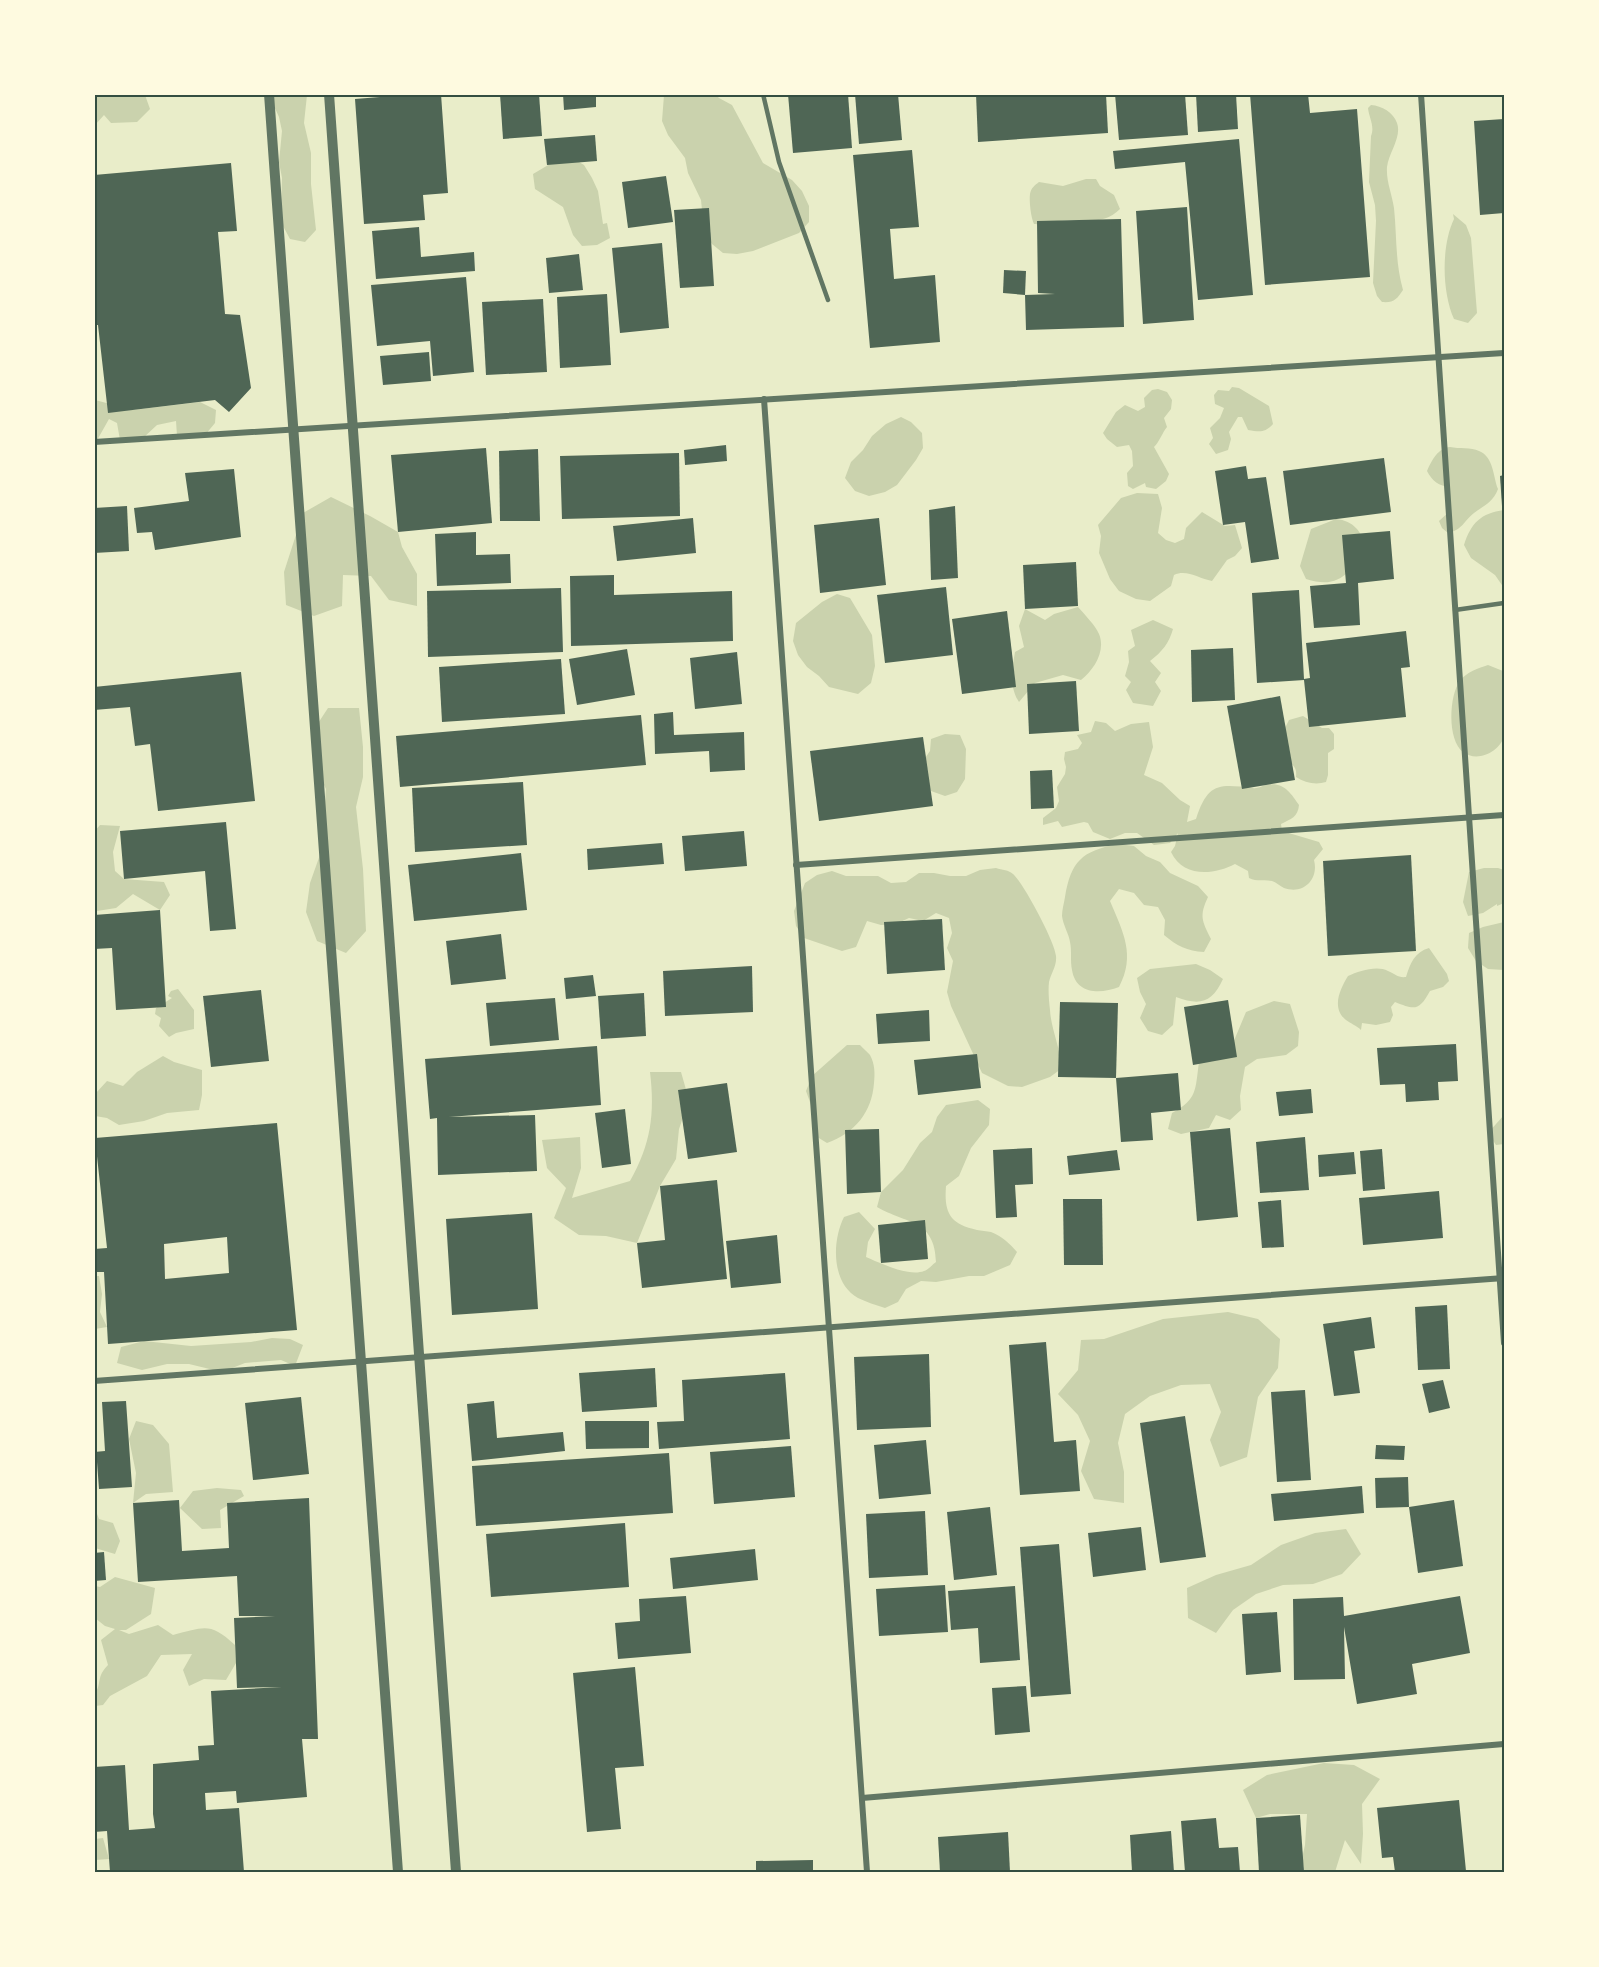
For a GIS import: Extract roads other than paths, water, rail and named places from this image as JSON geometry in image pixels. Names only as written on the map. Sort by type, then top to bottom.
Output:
[{"type":"street","points":[[269,94],[398,1872]]},
{"type":"street","points":[[328,94],[456,1872]]},
{"type":"street","points":[[1421,94],[1502,1278],[1504,1343]]},
{"type":"street","points":[[94,442],[1504,353]]},
{"type":"street","points":[[764,399],[867,1872]]},
{"type":"street","points":[[796,865],[1504,815]]},
{"type":"street","points":[[94,1381],[1502,1278]]},
{"type":"street","points":[[862,1798],[1504,1744]]},
{"type":"lane","points":[[763,94],[779,162],[828,300]]},
{"type":"lane","points":[[1455,610],[1504,603]]}]
